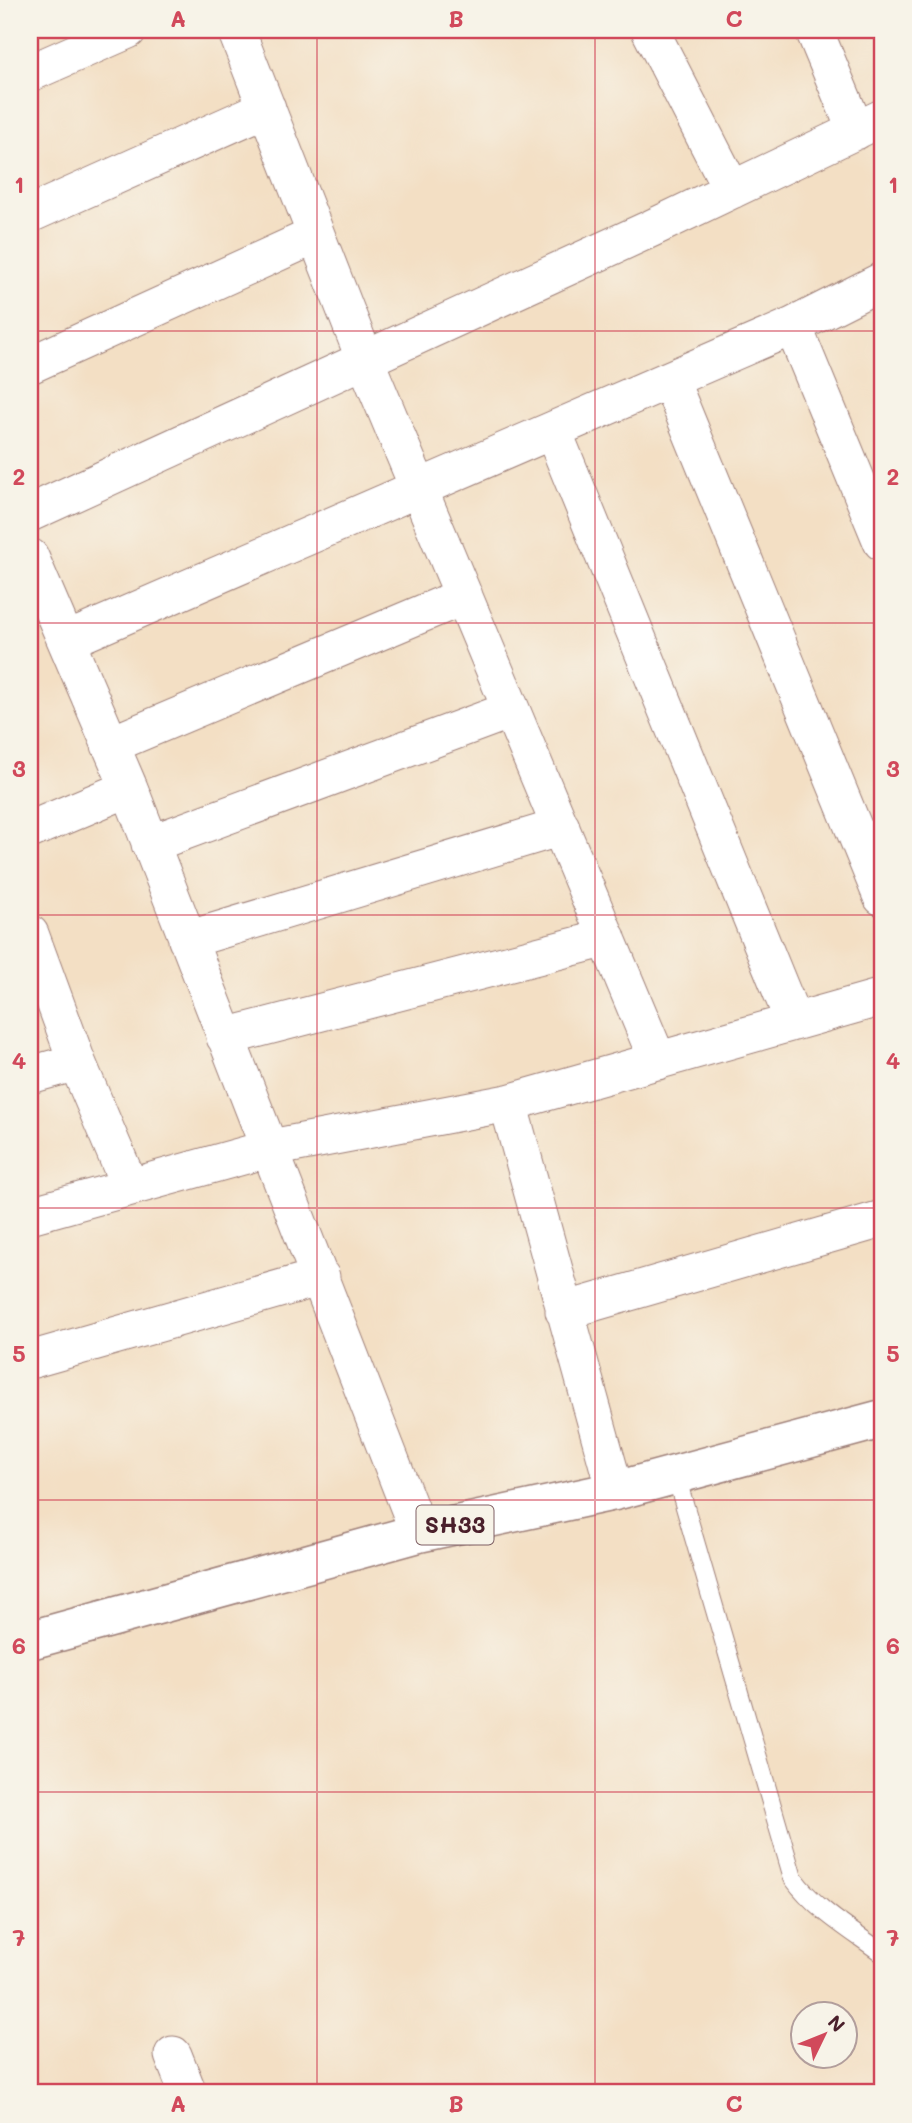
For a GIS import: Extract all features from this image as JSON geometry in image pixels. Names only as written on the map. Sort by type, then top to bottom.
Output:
[{"type":"main road","name":"SH33","points":[[30,1640],[419,1533],[676,1476],[882,1419]]},
{"type":"street","points":[[30,73],[128,30]]},
{"type":"street","points":[[236,30],[365,360],[658,1061]]},
{"type":"street","points":[[650,30],[732,190]]},
{"type":"street","points":[[30,513],[732,190],[869,124],[814,30]]},
{"type":"street","points":[[30,214],[267,108]]},
{"type":"street","points":[[30,365],[316,235]]},
{"type":"street","points":[[66,640],[793,326],[882,281]]},
{"type":"street","points":[[793,326],[882,542]]},
{"type":"street","points":[[670,380],[882,897]]},
{"type":"street","points":[[553,431],[794,1022]]},
{"type":"street","points":[[30,556],[129,788],[419,1533]]},
{"type":"street","points":[[110,745],[464,596]]},
{"type":"street","points":[[150,844],[511,709]]},
{"type":"street","points":[[30,830],[129,788]]},
{"type":"street","points":[[187,940],[561,827]]},
{"type":"street","points":[[30,934],[77,1062],[130,1187]]},
{"type":"street","points":[[225,1037],[607,938]]},
{"type":"street","points":[[30,1215],[271,1148],[508,1103],[882,997]]},
{"type":"street","points":[[30,1075],[77,1062]]},
{"type":"street","points":[[508,1103],[615,1491]]},
{"type":"street","points":[[564,1311],[882,1219]]},
{"type":"street","points":[[30,1360],[321,1277]]},
{"type":"street","points":[[173,2055],[188,2093]]},
{"type":"lane","points":[[676,1476],[793,1878],[817,1906],[882,1953]]}]
